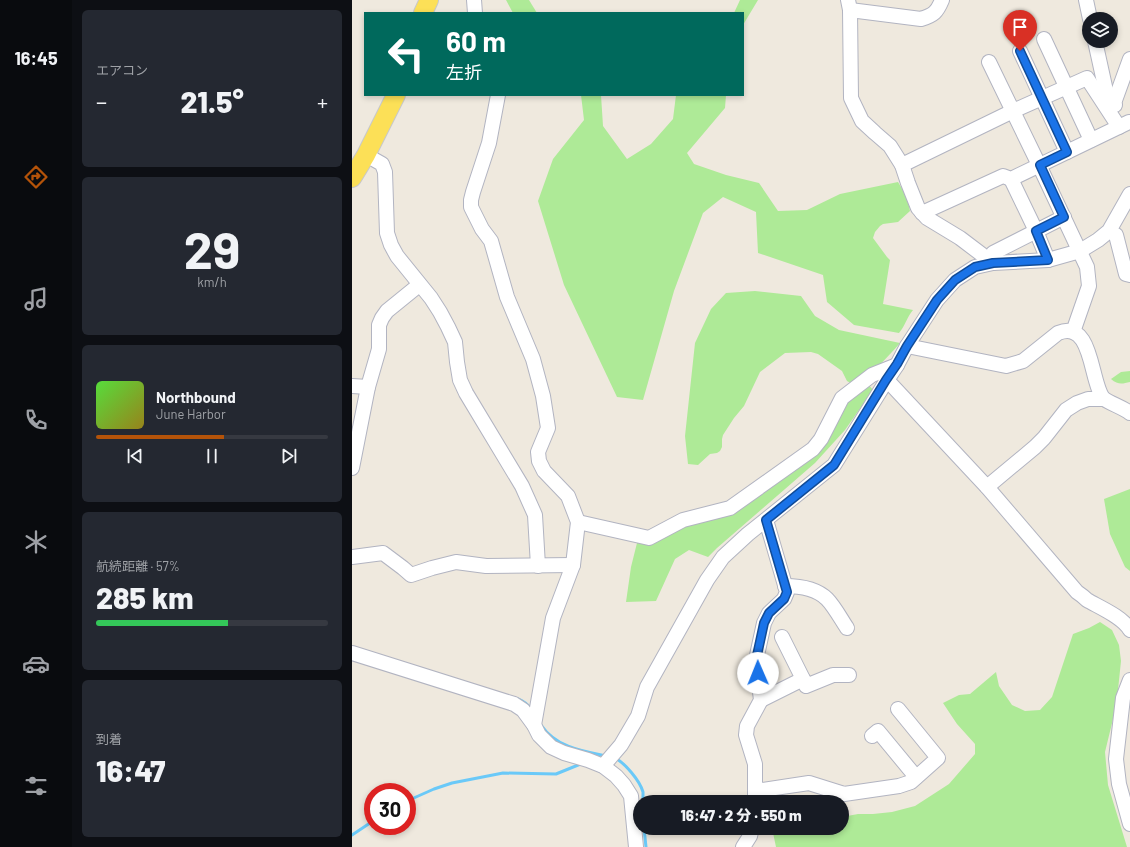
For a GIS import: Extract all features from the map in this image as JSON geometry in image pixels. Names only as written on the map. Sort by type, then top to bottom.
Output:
[{"type":"main road","points":[[423,12],[429,0]]},
{"type":"main road","points":[[436,12],[441,0]]},
{"type":"main road","points":[[352,178],[362,139],[383,96]]},
{"type":"main road","points":[[359,155],[395,96]]},
{"type":"street","points":[[474,0],[476,12]]},
{"type":"street","points":[[942,0],[937,12],[921,20],[849,5],[851,98],[862,121],[890,146],[902,165],[918,208],[927,218],[993,258],[1048,260],[1080,251],[1098,240],[1118,235]]},
{"type":"street","points":[[1086,0],[1089,12]]},
{"type":"street","points":[[1044,39],[1091,140]]},
{"type":"street","points":[[1097,48],[1106,91],[1126,125]]},
{"type":"street","points":[[1020,51],[1067,152]]},
{"type":"street","points":[[1114,103],[1130,59]]},
{"type":"street","points":[[989,62],[1040,165],[1087,267],[1089,286],[1073,332]]},
{"type":"street","points":[[902,165],[1012,111],[1087,78],[1126,125]]},
{"type":"street","points":[[498,96],[489,143],[473,192],[471,207],[482,229],[491,241],[507,297],[533,359],[543,396],[548,428],[538,452],[540,461],[544,471],[568,496],[578,522],[573,565],[553,618],[534,725]]},
{"type":"street","points":[[922,213],[1002,176],[1011,179],[1091,140],[1126,125]]},
{"type":"street","points":[[359,155],[382,164],[385,172],[387,233],[390,245],[396,256],[437,307],[448,327],[455,342],[460,380],[466,393],[522,486],[535,515],[538,566]]},
{"type":"street","points":[[1011,179],[1048,260]]},
{"type":"street","points":[[1130,194],[1118,235],[1126,274],[1130,275]]},
{"type":"street","points":[[605,764],[621,745],[638,716],[647,687],[707,580],[723,557],[748,534],[834,465],[937,300],[955,280],[1036,231],[1064,217]]},
{"type":"street","points":[[352,468],[368,387],[379,349],[379,325],[387,311],[420,285]]},
{"type":"street","points":[[907,346],[1006,366],[1023,361],[1058,333],[1064,330],[1073,332],[1083,341],[1104,399]]},
{"type":"street","points":[[578,522],[649,538],[683,520],[730,508],[813,449],[821,439],[842,398],[872,375],[897,364]]},
{"type":"street","points":[[886,380],[987,487],[1077,592],[1127,625],[1130,630]]},
{"type":"street","points":[[352,386],[368,387]]},
{"type":"street","points":[[987,487],[1035,447],[1066,410],[1077,403],[1088,399],[1104,399],[1130,413]]},
{"type":"street","points":[[762,700],[756,660],[764,623],[769,613],[784,599],[787,592],[766,520]]},
{"type":"street","points":[[352,557],[383,553],[411,575],[456,562],[486,566],[573,565]]},
{"type":"street","points":[[785,586],[799,586],[813,591],[826,599],[847,628]]},
{"type":"street","points":[[782,637],[806,686],[834,675],[848,675]]},
{"type":"street","points":[[352,653],[514,704],[523,710],[539,735],[551,747],[564,753],[605,764],[624,784],[631,796],[636,847]]},
{"type":"street","points":[[755,795],[755,764],[746,735],[747,726],[762,700],[803,679]]},
{"type":"street","points":[[1130,680],[1123,698],[1116,759],[1119,784],[1130,824]]},
{"type":"street","points":[[759,795],[809,783],[844,794],[899,786],[911,782],[938,758],[898,709]]},
{"type":"street","points":[[872,736],[878,731],[916,778]]},
{"type":"street","points":[[743,847],[750,835]]},
{"type":"green space","points":[[506,0],[529,0],[536,12],[512,12]]},
{"type":"green space","points":[[740,0],[758,0],[744,23],[744,12],[734,12]]},
{"type":"green space","points":[[581,96],[601,96],[603,126],[627,159],[651,144],[673,119],[676,96],[726,96],[725,108],[687,153],[694,164],[726,175],[759,183],[778,211],[807,210],[840,194],[898,182],[907,197],[910,211],[898,222],[883,224],[880,226],[875,232],[873,238],[890,260],[883,304],[913,310],[899,333],[854,325],[827,302],[823,275],[758,253],[756,212],[723,197],[703,213],[674,291],[643,400],[617,397],[564,285],[538,201],[553,159],[584,120]]},
{"type":"green space","points":[[755,291],[801,296],[815,316],[839,330],[900,343],[873,371],[854,385],[847,381],[842,371],[818,354],[811,352],[785,353],[760,372],[744,406],[723,435],[722,447],[720,451],[710,454],[698,465],[688,464],[685,436],[695,343],[711,309],[726,293]]},
{"type":"green space","points":[[1130,371],[1130,382],[1120,384],[1111,379],[1121,372]]},
{"type":"green space","points":[[868,384],[873,390],[845,430],[815,463],[708,557],[689,550],[675,559],[656,601],[626,602],[631,567],[638,539],[689,522],[732,511],[815,450],[843,402]]},
{"type":"green space","points":[[1130,489],[1130,571],[1125,567],[1110,534],[1104,499]]},
{"type":"green space","points":[[1100,622],[1112,630],[1119,645],[1121,661],[1118,690],[1105,752],[1108,785],[1127,847],[776,847],[773,835],[849,835],[849,816],[892,812],[915,806],[949,784],[975,754],[975,744],[957,724],[943,703],[959,695],[970,694],[996,672],[999,686],[1012,705],[1025,711],[1040,710],[1052,697],[1073,634]]},
{"type":"waterway","points":[[518,699],[526,703],[532,710]]},
{"type":"waterway","points":[[541,725],[554,738],[570,747],[606,756]]},
{"type":"waterway","points":[[615,758],[627,768],[639,783],[643,795]]},
{"type":"waterway","points":[[416,797],[452,783],[503,773],[556,774],[583,763]]},
{"type":"waterway","points":[[352,835],[364,827]]},
{"type":"waterway","points":[[645,835],[646,847]]},
{"type":"route","points":[[758,673],[756,660],[764,623],[769,613],[784,599],[787,592],[766,520],[834,465],[937,300],[955,280],[975,267],[993,263],[1048,260],[1036,231],[1064,217],[1040,165],[1067,152],[1020,51]]}]
